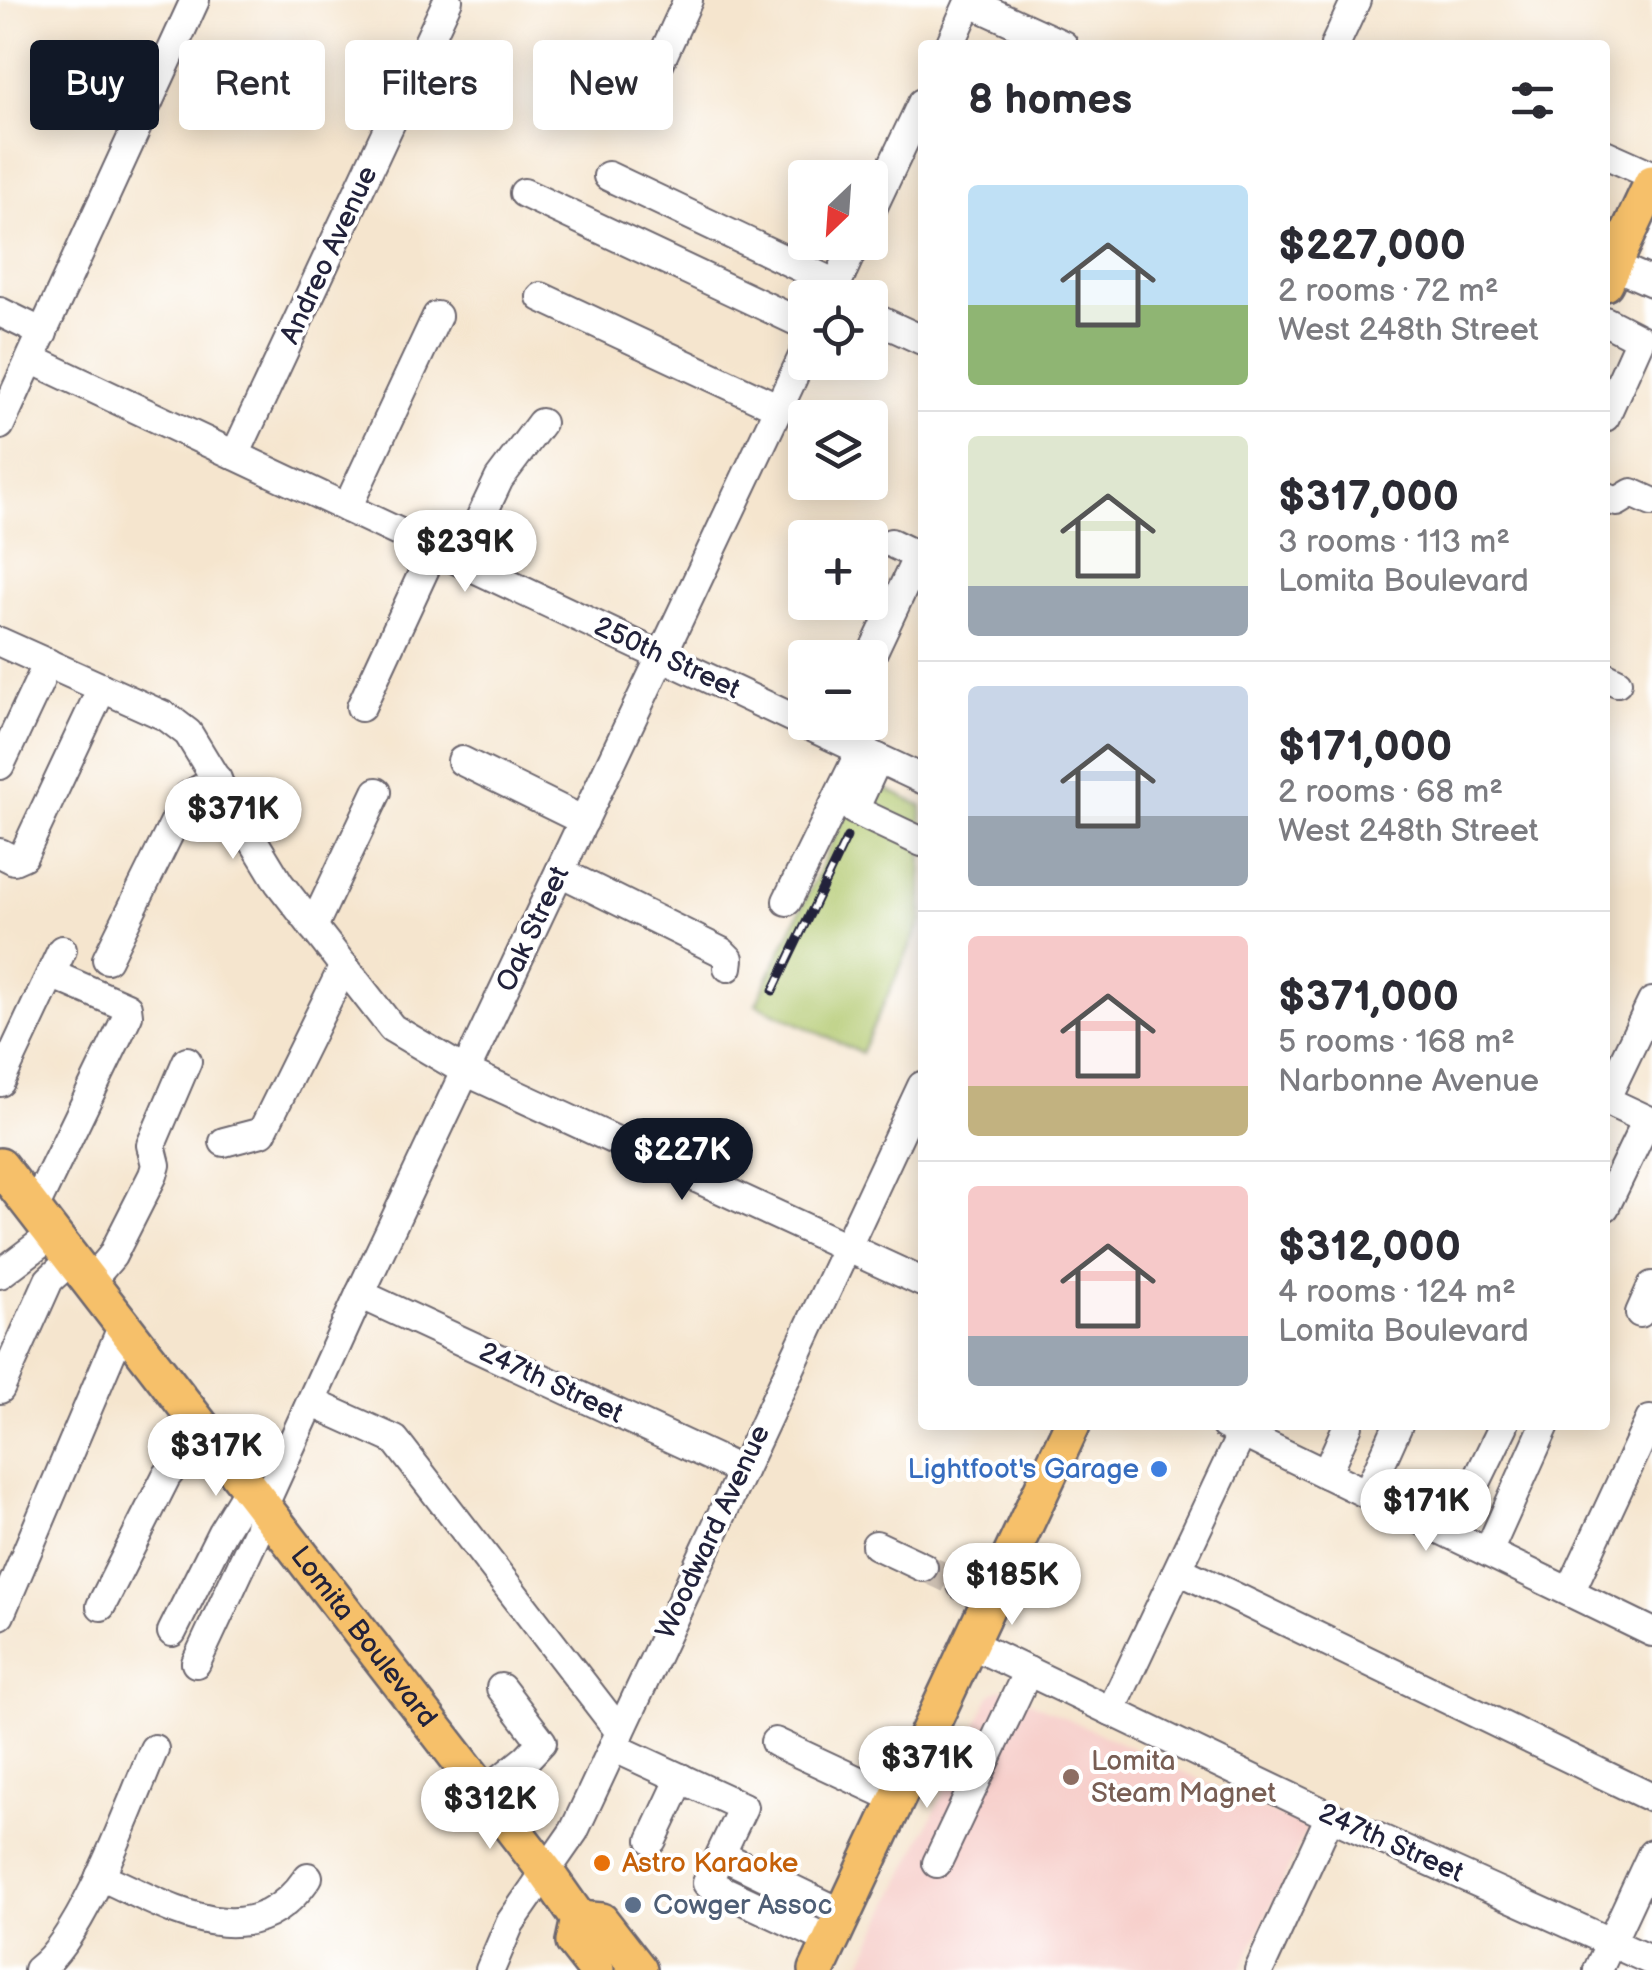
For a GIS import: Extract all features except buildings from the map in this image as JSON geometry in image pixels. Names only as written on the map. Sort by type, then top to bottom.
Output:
[{"type":"main road","points":[[1610,272],[1652,183]]},
{"type":"main road","name":"Lomita Boulevard","points":[[0,1166],[546,1872],[578,1919],[574,1942],[596,1970]]},
{"type":"main road","points":[[831,1942],[970,1643],[976,1592],[1069,1430]]},
{"type":"main road","name":"Lomita Boulevard","points":[[578,1919],[601,1922],[639,1970]]},
{"type":"street","points":[[0,426],[195,0]]},
{"type":"street","name":"Andreo Avenue","points":[[235,455],[448,0]]},
{"type":"street","points":[[669,40],[688,0]]},
{"type":"street","points":[[1337,40],[1356,0]]},
{"type":"street","points":[[952,40],[970,1],[1052,40]]},
{"type":"street","points":[[888,175],[918,111]]},
{"type":"street","points":[[1610,156],[1652,174]]},
{"type":"street","points":[[608,176],[805,280]]},
{"type":"street","points":[[524,193],[788,316]]},
{"type":"street","points":[[1610,274],[1652,282]]},
{"type":"street","points":[[542,298],[779,408]]},
{"type":"street","points":[[0,312],[43,332]]},
{"type":"street","points":[[347,508],[437,316]]},
{"type":"street","points":[[1610,323],[1640,338],[1610,406]]},
{"type":"street","points":[[888,324],[918,338]]},
{"type":"street","name":"250th Street","points":[[31,359],[662,656],[788,709]]},
{"type":"street","name":"Oak Street","points":[[256,1498],[311,1402],[792,380]]},
{"type":"street","points":[[460,561],[499,479],[541,423]]},
{"type":"street","points":[[1610,499],[1617,502],[1632,493],[1649,492]]},
{"type":"street","points":[[878,640],[918,556],[891,543]]},
{"type":"street","points":[[361,706],[434,549]]},
{"type":"street","points":[[0,642],[167,717],[188,733],[279,884],[392,1028],[466,1071],[918,1280]]},
{"type":"street","points":[[0,765],[48,663]]},
{"type":"street","points":[[0,854],[14,860],[23,856],[102,688]]},
{"type":"street","name":"250th Street","points":[[851,740],[869,754],[918,777]]},
{"type":"street","points":[[869,754],[854,810],[918,840]]},
{"type":"street","points":[[786,900],[869,754]]},
{"type":"street","points":[[462,761],[584,821]]},
{"type":"street","points":[[107,959],[187,797],[216,779]]},
{"type":"street","points":[[312,927],[377,792]]},
{"type":"street","points":[[560,872],[722,952],[729,959],[728,968]]},
{"type":"street","points":[[0,1082],[56,962],[127,1007],[128,1015],[62,1246],[0,1389]]},
{"type":"street","points":[[224,1142],[262,1132],[344,966]]},
{"type":"street","points":[[1610,1090],[1652,1002]]},
{"type":"street","points":[[0,1274],[62,1246],[112,1256],[153,1175],[156,1165],[151,1145],[187,1061]]},
{"type":"street","points":[[1610,1102],[1650,1121],[1610,1198]]},
{"type":"street","name":"Woodward Avenue","points":[[490,1970],[510,1924],[574,1832],[918,1104]]},
{"type":"street","points":[[1640,1312],[1652,1286]]},
{"type":"street","name":"247th Street","points":[[360,1294],[742,1471]]},
{"type":"street","points":[[0,1615],[123,1325]]},
{"type":"street","points":[[311,1402],[395,1440],[617,1739],[681,1778],[744,1807],[708,1883],[831,1942]]},
{"type":"street","points":[[1570,1592],[1650,1420]]},
{"type":"street","points":[[101,1606],[166,1477],[203,1429]]},
{"type":"street","points":[[1326,1474],[1346,1430]]},
{"type":"street","points":[[1368,1494],[1396,1430]]},
{"type":"street","points":[[1451,1534],[1502,1430]]},
{"type":"street","points":[[1488,1552],[1543,1430]]},
{"type":"street","points":[[1111,1711],[1248,1431],[1326,1474],[1652,1632]]},
{"type":"street","points":[[172,1632],[222,1532],[256,1498]]},
{"type":"street","points":[[196,1663],[258,1530],[256,1498]]},
{"type":"street","points":[[876,1545],[923,1567]]},
{"type":"street","points":[[1179,1570],[1652,1798]]},
{"type":"street","name":"247th Street","points":[[970,1643],[1330,1816],[1652,1960]]},
{"type":"street","points":[[936,1863],[1028,1672]]},
{"type":"street","points":[[485,1792],[542,1742],[501,1688]]},
{"type":"street","points":[[775,1742],[897,1800]]},
{"type":"street","points":[[38,1970],[54,1958],[100,1876],[154,1749]]},
{"type":"street","points":[[652,1840],[681,1778]]},
{"type":"street","points":[[1259,1970],[1330,1816]]},
{"type":"street","points":[[1598,1970],[1652,1854]]},
{"type":"street","points":[[100,1876],[194,1918],[220,1922],[246,1922],[268,1914],[291,1901],[308,1877]]},
{"type":"shaded area","name":"Lomita Steam Magnet","points":[[1001,1688],[1307,1829],[1241,1970],[858,1970],[991,1694]]},
{"type":"green space","points":[[863,778],[918,804],[918,930],[861,1053],[756,1004]]},
{"type":"tunnel","points":[[923,1567],[962,1585]]},
{"type":"railway","points":[[773,991],[847,837]]},
{"type":"place","name":"Lightfoot's Garage","points":[[1159,1469]]},
{"type":"place","name":"Lomita Steam Magnet","points":[[1071,1777]]},
{"type":"place","name":"Astro Karaoke","points":[[602,1863]]},
{"type":"place","name":"Cowger Assoc","points":[[633,1905]]}]
